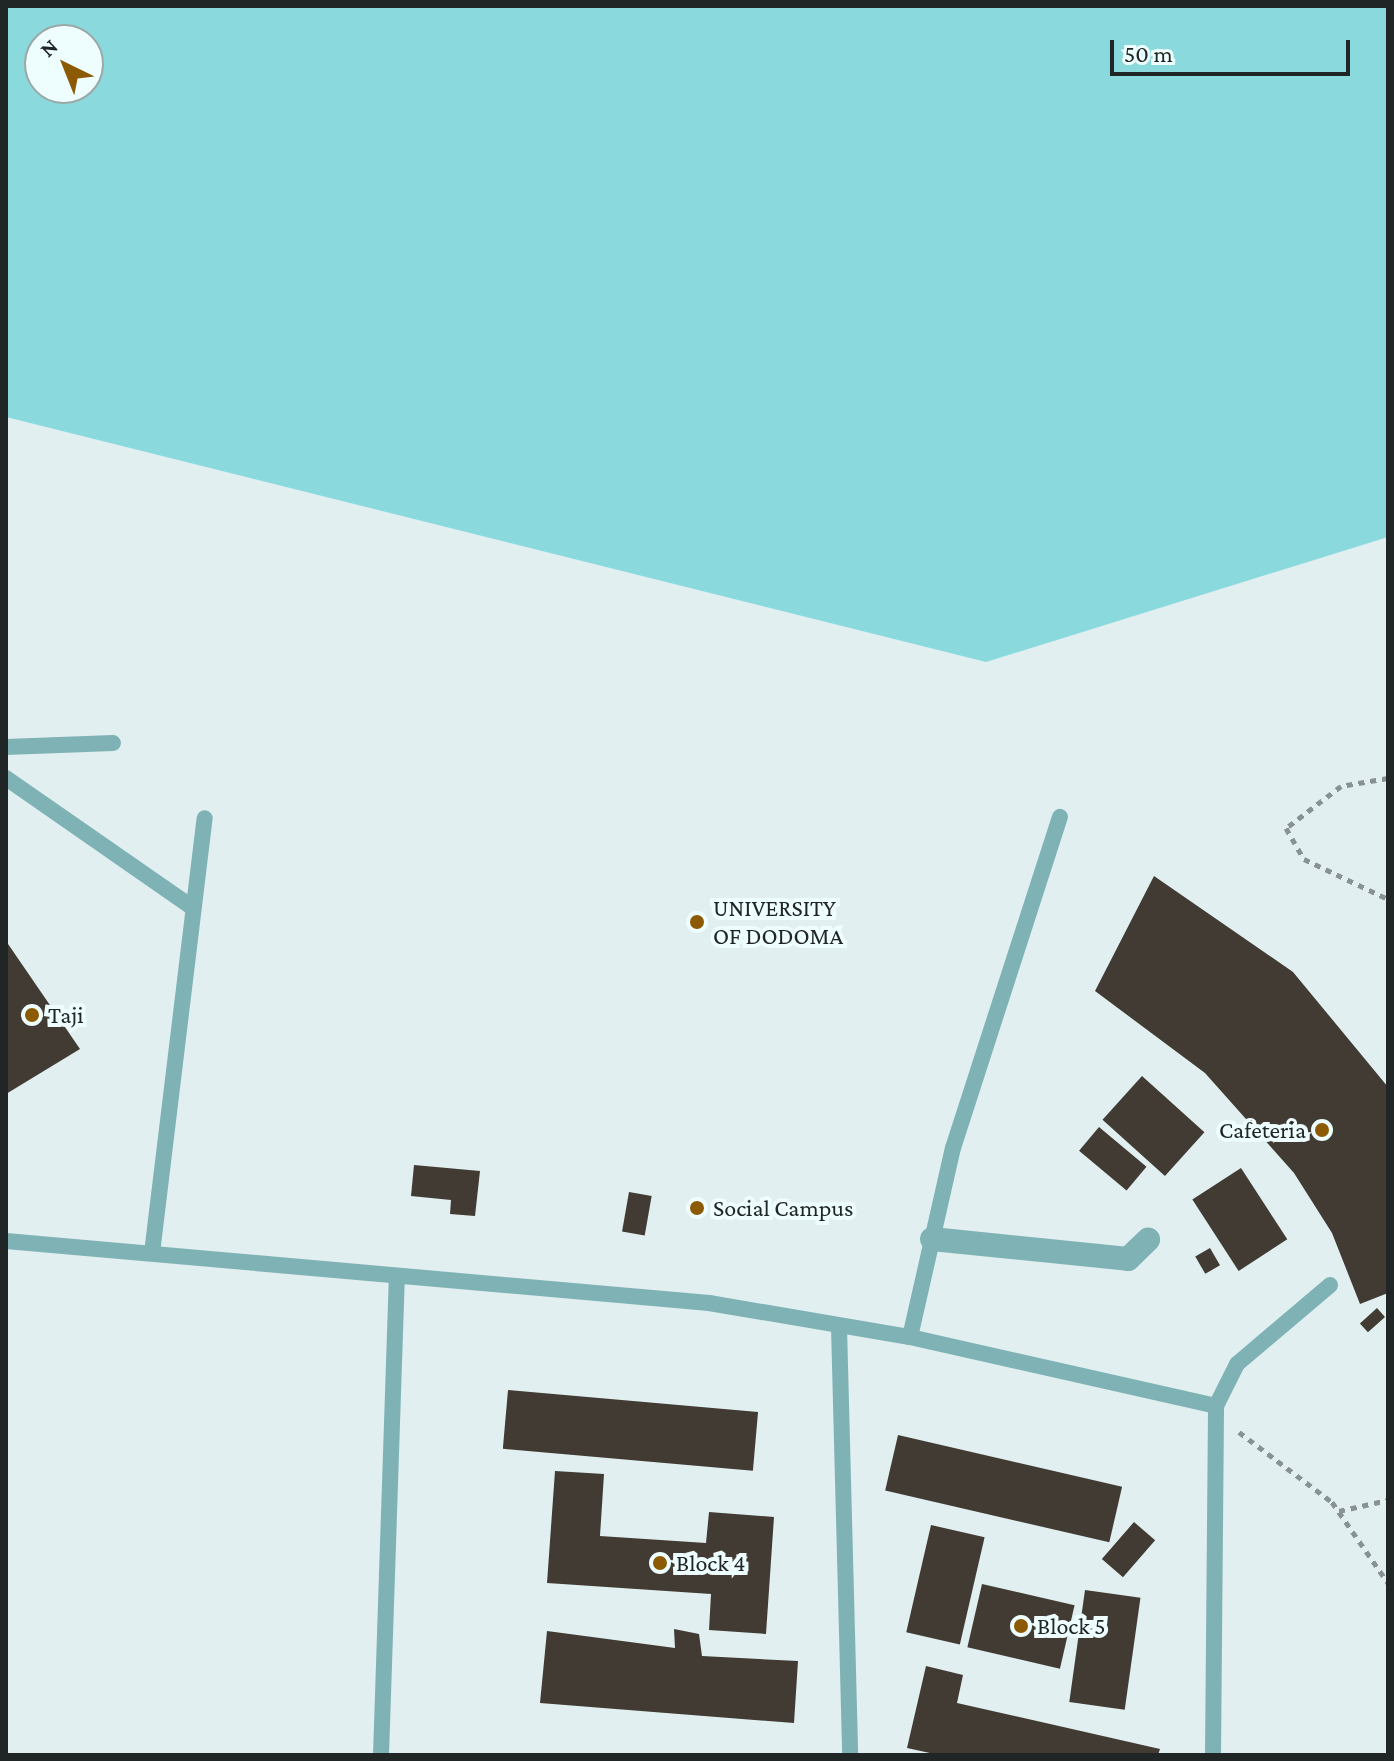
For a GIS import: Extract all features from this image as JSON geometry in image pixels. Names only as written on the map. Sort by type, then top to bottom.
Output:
[{"type":"street","points":[[932,1239],[1128,1259],[1148,1240]]},
{"type":"lane","points":[[6,747],[113,743]]},
{"type":"lane","points":[[6,778],[193,908]]},
{"type":"lane","points":[[910,1337],[932,1239],[997,1001],[1060,817]]},
{"type":"lane","points":[[152,1253],[205,818]]},
{"type":"lane","points":[[6,1241],[397,1279],[657,1297],[910,1337],[1216,1410]]},
{"type":"lane","points":[[381,1755],[397,1279]]},
{"type":"lane","points":[[1213,1755],[1216,1410],[1237,1364],[1330,1285]]},
{"type":"lane","points":[[839,1327],[850,1755]]},
{"type":"path","points":[[1388,778],[1341,786],[1286,828],[1304,859],[1388,899]]},
{"type":"path","points":[[1216,1410],[1339,1511],[1388,1583]]},
{"type":"path","points":[[1339,1511],[1388,1500]]},
{"type":"shaded area","points":[[6,6],[1388,6],[1388,537],[986,662],[6,417]]},
{"type":"building","name":"Cafeteria","points":[[1154,876],[1293,972],[1388,1087],[1388,1293],[1360,1304],[1332,1233],[1294,1173],[1205,1073],[1095,991]]},
{"type":"building","name":"Taji","points":[[6,941],[80,1049],[6,1094]]},
{"type":"building","points":[[1142,1076],[1204,1132],[1165,1176],[1103,1120]]},
{"type":"building","points":[[1099,1127],[1146,1167],[1127,1191],[1079,1151]]},
{"type":"building","points":[[414,1165],[480,1171],[475,1216],[450,1214],[451,1200],[411,1196]]},
{"type":"building","points":[[1241,1168],[1287,1239],[1239,1271],[1192,1200]]},
{"type":"building","points":[[629,1192],[652,1196],[645,1235],[622,1231]]},
{"type":"building","points":[[1210,1248],[1220,1265],[1205,1274],[1195,1256]]},
{"type":"building","points":[[1377,1308],[1385,1317],[1368,1332],[1360,1323]]},
{"type":"building","points":[[508,1390],[758,1412],[753,1471],[503,1449]]},
{"type":"building","points":[[898,1435],[1122,1487],[1109,1542],[885,1491]]},
{"type":"building","name":"Block 4","points":[[555,1471],[604,1474],[600,1536],[706,1543],[709,1512],[774,1517],[766,1634],[709,1630],[711,1594],[547,1583]]},
{"type":"building","points":[[1134,1522],[1155,1540],[1123,1577],[1102,1559]]},
{"type":"building","points":[[931,1525],[985,1537],[960,1645],[906,1632]]},
{"type":"building","name":"Block 5","points":[[982,1584],[1075,1605],[1060,1669],[967,1647]]},
{"type":"building","points":[[1085,1590],[1140,1598],[1125,1710],[1069,1702]]},
{"type":"building","points":[[674,1629],[699,1634],[702,1656],[798,1661],[794,1723],[540,1703],[547,1631],[675,1648]]},
{"type":"building","points":[[926,1666],[963,1675],[957,1703],[1160,1749],[1158,1755],[939,1755],[907,1748]]},
{"type":"place","name":"UNIVERSITY OF DODOMA","points":[[697,922]]},
{"type":"place","name":"Taji","points":[[32,1015]]},
{"type":"place","name":"Cafeteria","points":[[1322,1130]]},
{"type":"place","name":"Social Campus","points":[[697,1208]]},
{"type":"place","name":"Block 4","points":[[660,1563]]},
{"type":"place","name":"Block 5","points":[[1021,1626]]}]
